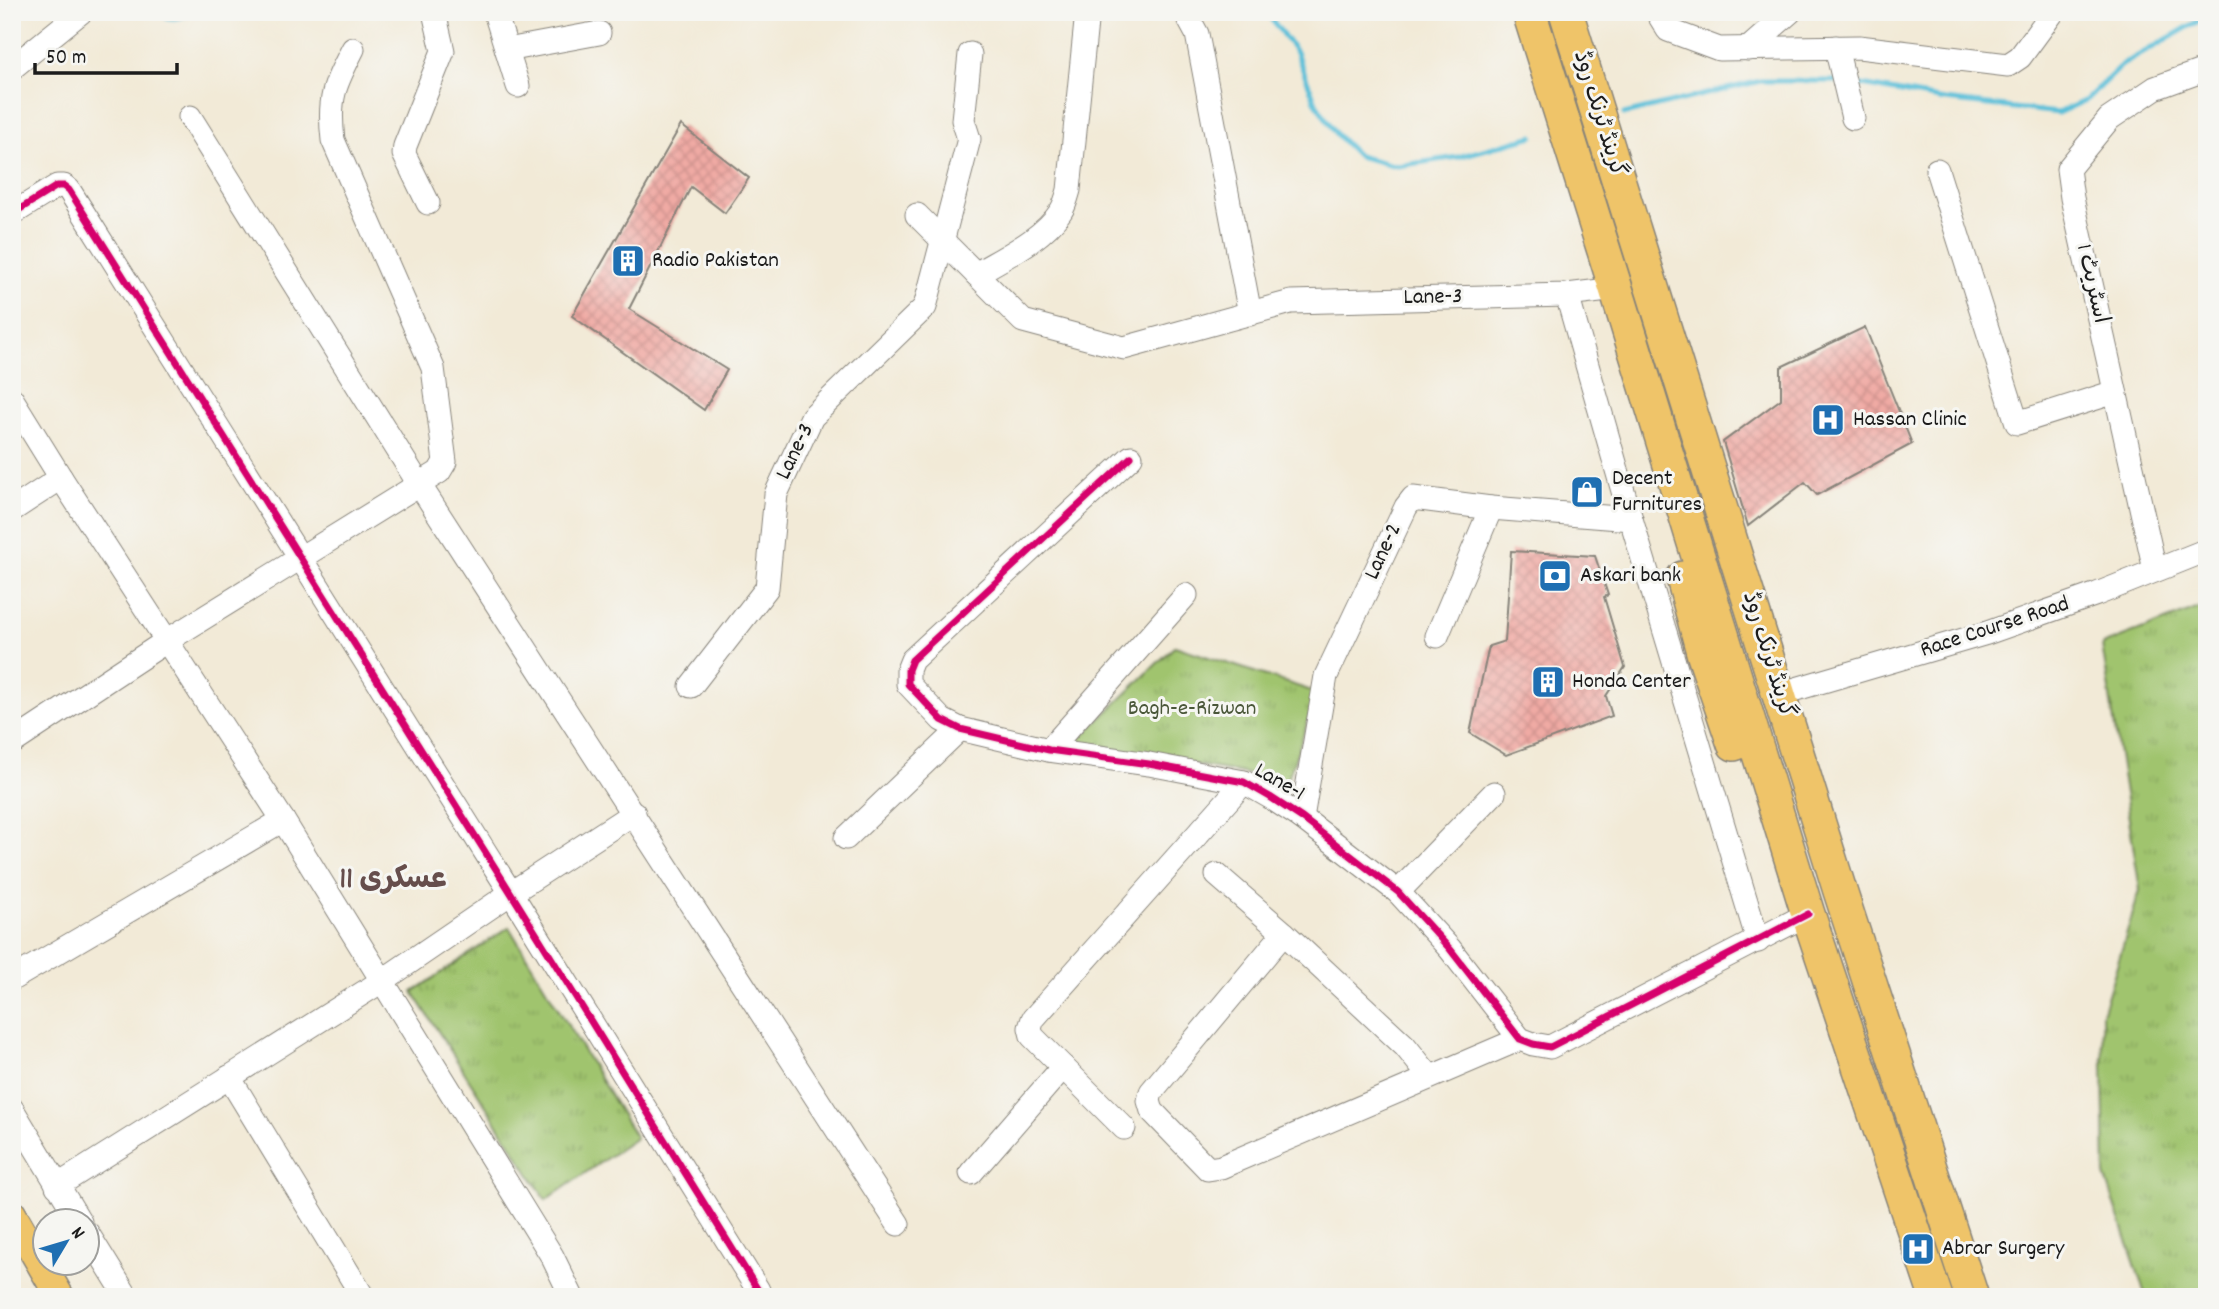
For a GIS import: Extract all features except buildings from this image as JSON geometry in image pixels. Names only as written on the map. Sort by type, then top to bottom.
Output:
[{"type":"highway","name":"گرینڈ ٹرنک روڈ","points":[[1529,12],[1808,914],[1936,1297]]},
{"type":"highway","name":"گرینڈ ٹرنک روڈ","points":[[1566,12],[1902,1084],[1972,1297]]},
{"type":"highway","name":"گرینڈ ٹرنک روڈ","points":[[1642,373],[1669,524],[1704,656],[1767,843],[1808,914]]},
{"type":"highway","points":[[1745,706],[1779,694]]},
{"type":"main road","points":[[14,1220],[60,1297]]},
{"type":"street","points":[[12,68],[81,12]]},
{"type":"street","points":[[428,203],[404,154],[443,51],[434,12]]},
{"type":"street","points":[[495,12],[518,86]]},
{"type":"street","points":[[976,274],[1045,229],[1062,210],[1069,190],[1087,12]]},
{"type":"street","points":[[1185,12],[1197,34],[1250,314]]},
{"type":"street","points":[[1657,12],[1668,30],[1719,49],[1859,47],[2008,65],[2020,57],[2053,12]]},
{"type":"street","points":[[1748,48],[1790,12]]},
{"type":"street","points":[[507,50],[599,33]]},
{"type":"street","points":[[1836,47],[1853,118]]},
{"type":"street","points":[[12,743],[168,640],[439,472],[445,462],[433,368],[333,140],[330,113],[334,85],[353,49]]},
{"type":"street","points":[[944,241],[969,139],[963,120],[970,54]]},
{"type":"street","name":"اسٹریٹ 1","points":[[2155,570],[2071,198],[2068,169],[2109,119],[2155,88],[2207,69]]},
{"type":"street","points":[[190,117],[419,484],[898,1224]]},
{"type":"street","points":[[1937,170],[2017,423],[2115,392]]},
{"type":"street","points":[[12,214],[57,186],[64,186],[69,190],[758,1290]]},
{"type":"street","name":"Lane-3","points":[[917,215],[1023,321],[1124,348],[1291,302],[1567,295],[1616,289]]},
{"type":"street","name":"Lane-3","points":[[691,686],[767,588],[776,494],[812,417],[925,307],[944,241]]},
{"type":"street","points":[[1567,295],[1631,520],[1758,941]]},
{"type":"street","points":[[12,399],[283,820],[552,1256],[572,1297]]},
{"type":"street","name":"Lane-1","points":[[1131,457],[912,660],[908,670],[908,684],[942,720],[960,729],[1049,750],[1149,764],[1244,782],[1301,818],[1398,892],[1450,949],[1520,1039]]},
{"type":"street","points":[[12,510],[61,478]]},
{"type":"street","name":"Lane-2","points":[[1301,818],[1326,676],[1406,507],[1413,498],[1491,508],[1631,520]]},
{"type":"street","points":[[1437,636],[1491,508]]},
{"type":"street","name":"Race Course Road","points":[[1779,694],[1987,634],[2207,550]]},
{"type":"street","points":[[1049,750],[1186,596]]},
{"type":"street","points":[[846,838],[960,729]]},
{"type":"street","name":"Lane-1","points":[[1124,1128],[1032,1036],[1030,1028],[1033,1019],[1244,782]]},
{"type":"street","points":[[1398,892],[1494,793]]},
{"type":"street","points":[[57,1186],[383,981],[634,813]]},
{"type":"street","points":[[12,979],[283,820]]},
{"type":"street","points":[[1217,875],[1284,933],[1405,1046],[1429,1076]]},
{"type":"street","points":[[1284,933],[1152,1092],[1149,1101],[1152,1111],[1208,1169],[1221,1167],[1520,1039],[1550,1047],[1808,914]]},
{"type":"street","points":[[971,1173],[1063,1067]]},
{"type":"street","points":[[229,1077],[363,1297]]},
{"type":"street","points":[[12,1108],[70,1208]]},
{"type":"street","points":[[102,1257],[127,1297]]},
{"type":"green space","points":[[2207,605],[2207,1297],[2146,1297],[2105,1175],[2102,1014],[2140,890],[2102,645]]},
{"type":"green space","name":"Bagh-e-Rizwan","points":[[1175,646],[1318,693],[1287,781],[1075,743]]},
{"type":"green space","points":[[509,927],[636,1138],[546,1200],[413,992]]},
{"type":"waterway","points":[[157,12],[176,18],[194,12]]},
{"type":"waterway","points":[[1266,12],[1296,52],[1316,103],[1336,134],[1358,156],[1397,166],[1458,157],[1533,136]]},
{"type":"waterway","points":[[1851,83],[1945,100],[2058,113],[2086,100],[2122,65],[2207,16]]},
{"type":"waterway","points":[[1624,114],[1760,81],[1838,81]]},
{"type":"cycle path","points":[[12,214],[57,186],[64,186],[69,190],[758,1290]]},
{"type":"cycle path","points":[[1131,457],[912,660],[908,670],[908,684],[942,720],[960,729],[1049,750],[1149,764],[1244,782],[1302,818],[1398,892],[1450,949],[1520,1039],[1533,1044],[1550,1047],[1808,914]]},
{"type":"place","name":"Radio Pakistan","points":[[628,261]]},
{"type":"place","name":"Hassan Clinic","points":[[1828,420]]},
{"type":"place","name":"Decent Furnitures","points":[[1587,492]]},
{"type":"place","name":"Askari bank","points":[[1555,576]]},
{"type":"place","name":"Honda Center","points":[[1548,682]]},
{"type":"place","name":"Abrar Surgery","points":[[1918,1249]]},
{"type":"district","name":"عسکری 11","points":[[393,881]]}]
